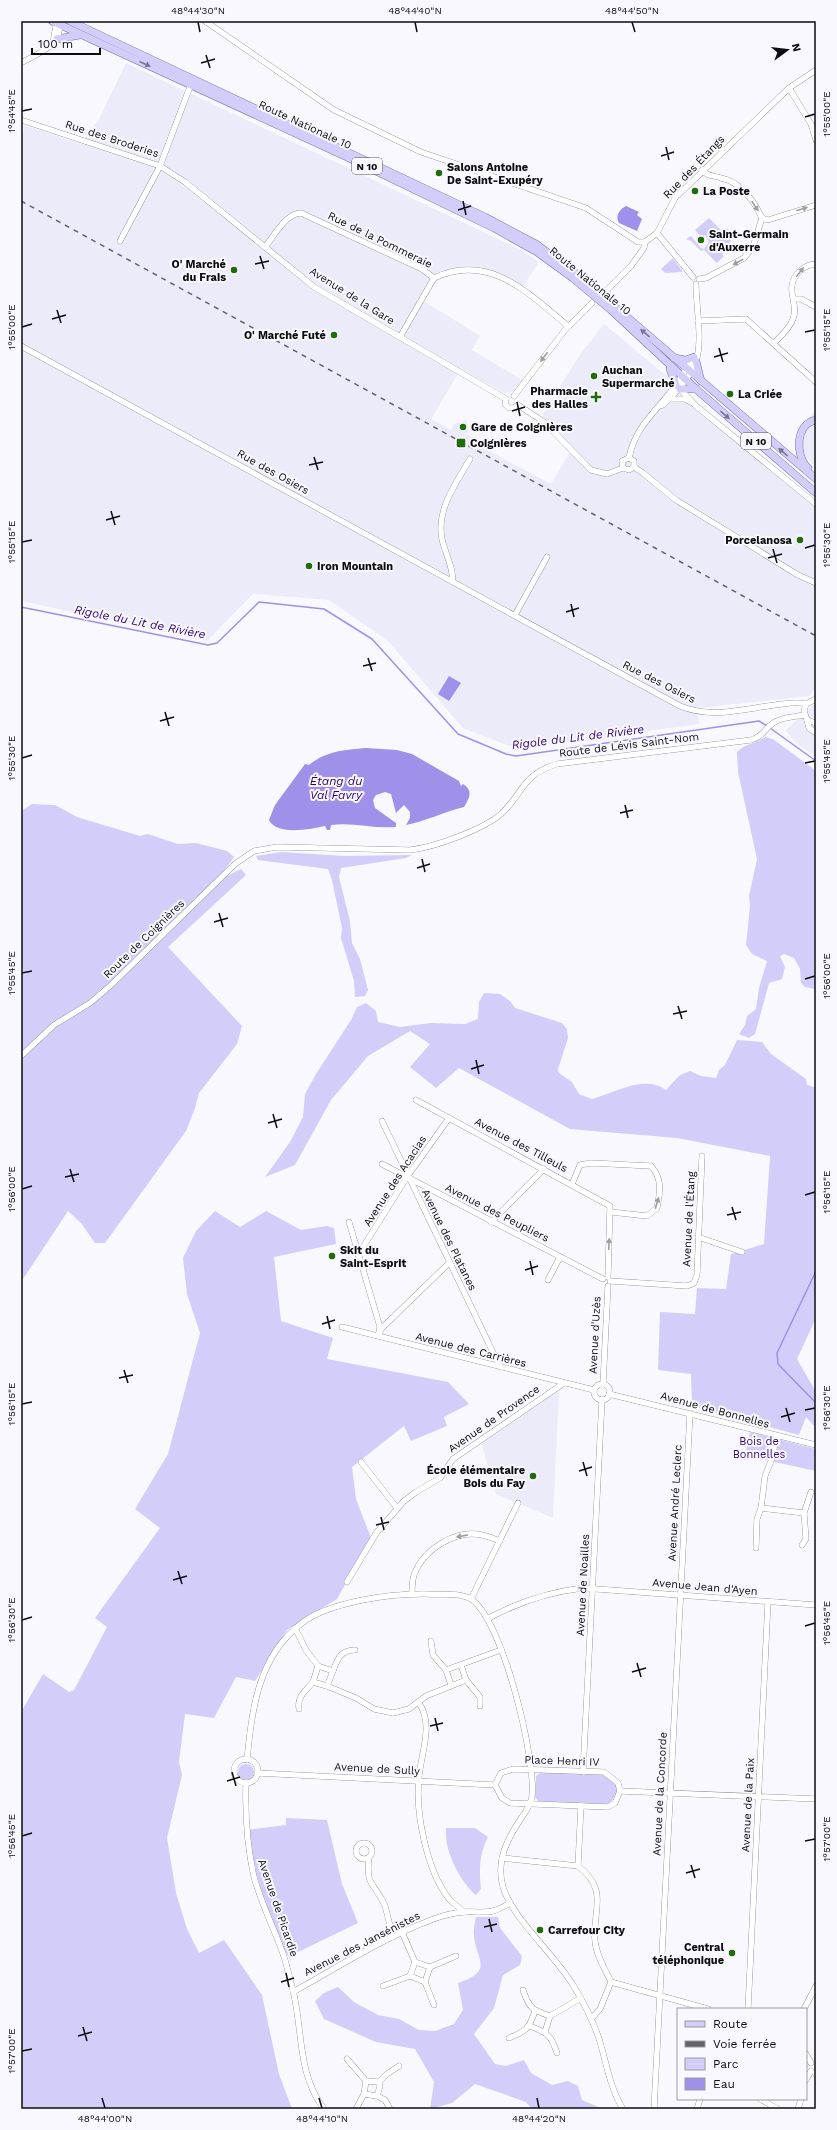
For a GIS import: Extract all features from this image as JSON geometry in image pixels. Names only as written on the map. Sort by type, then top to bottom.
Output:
[{"type":"main road","name":"Route Nationale 10","points":[[70,21],[411,181],[518,234],[546,251],[578,275],[674,358]]},
{"type":"main road","name":"Route Nationale 10","points":[[56,22],[80,35],[191,84],[404,184],[521,242],[574,279],[611,310],[665,360]]},
{"type":"main road","name":"N 10","points":[[56,22],[71,25],[79,29],[85,28]]},
{"type":"main road","points":[[55,41],[80,35]]},
{"type":"main road","points":[[674,358],[686,360],[696,357],[701,382]]},
{"type":"main road","name":"N 10","points":[[674,358],[696,389],[816,493]]},
{"type":"main road","points":[[665,360],[686,374],[704,389],[710,389]]},
{"type":"main road","points":[[665,360],[678,387],[696,389]]},
{"type":"main road","name":"N 10","points":[[686,374],[710,389],[816,479]]},
{"type":"main road","points":[[810,474],[802,461],[799,446],[802,431],[810,422],[816,420]]},
{"type":"main road","points":[[798,478],[800,484],[816,498]]},
{"type":"street","points":[[205,21],[334,110],[421,152],[586,208],[638,242],[645,242]]},
{"type":"street","points":[[21,63],[43,52],[55,41],[56,22]]},
{"type":"street","name":"Rue des Étangs","points":[[605,292],[631,266],[644,248],[645,242],[657,233],[675,198],[702,170],[789,88],[816,70]]},
{"type":"street","name":"Rue des Broderies","points":[[21,120],[160,166],[191,84]]},
{"type":"street","points":[[789,88],[811,124],[816,140]]},
{"type":"street","points":[[120,241],[160,166]]},
{"type":"street","name":"Avenue de la Gare","points":[[160,166],[186,182],[314,287],[506,399],[505,404],[509,408],[515,408],[518,405],[544,422],[591,470],[607,474],[623,468]]},
{"type":"street","points":[[696,280],[706,278],[744,258],[753,247],[762,218],[758,209],[744,191],[724,178],[706,175],[702,170]]},
{"type":"street","points":[[762,218],[768,220],[816,205]]},
{"type":"street","name":"Rue de la Pommeraie","points":[[265,246],[288,219],[295,214],[301,213],[422,269],[434,278],[400,337]]},
{"type":"street","points":[[657,233],[696,280],[698,321],[696,357],[678,387],[669,399],[660,406]]},
{"type":"street","points":[[774,343],[793,320],[795,314],[792,287],[794,281],[804,267],[816,264]]},
{"type":"street","points":[[434,278],[462,268],[486,272],[523,289],[568,326]]},
{"type":"street","points":[[794,299],[801,299],[816,307]]},
{"type":"street","points":[[506,399],[509,396],[514,396],[568,326],[592,303]]},
{"type":"street","points":[[698,321],[743,317],[816,382]]},
{"type":"street","name":"Rue des Osiers","points":[[21,346],[692,711],[714,713],[792,703],[806,704]]},
{"type":"street","points":[[678,387],[696,406]]},
{"type":"street","points":[[629,458],[633,441],[640,428],[678,387]]},
{"type":"street","points":[[514,396],[518,399],[518,405]]},
{"type":"street","points":[[669,399],[685,398],[816,504]]},
{"type":"street","points":[[629,458],[622,461],[623,468],[629,470],[634,467]]},
{"type":"street","points":[[629,458],[634,461],[634,467]]},
{"type":"street","points":[[452,581],[452,574],[441,538],[442,516],[449,496],[470,459]]},
{"type":"street","points":[[634,467],[676,500],[798,575],[816,583]]},
{"type":"street","points":[[515,615],[547,557]]},
{"type":"street","points":[[806,717],[816,723],[816,731],[809,728],[806,717],[806,704],[815,698]]},
{"type":"street","name":"Route de Lévis Saint-Nom","points":[[284,847],[410,850],[430,846],[483,825],[501,813],[532,775],[546,767],[557,764],[751,740],[760,737],[772,724],[777,721],[806,717]]},
{"type":"street","name":"Route de Coignières","points":[[21,1056],[54,1025],[90,1003],[110,986],[235,864],[254,852],[269,848],[284,847]]},
{"type":"street","name":"Avenue des Tilleuls","points":[[416,1100],[608,1204],[611,1212]]},
{"type":"street","name":"Avenue des Acacias","points":[[358,1256],[408,1177],[450,1118]]},
{"type":"street","name":"Avenue des Platanes","points":[[382,1121],[500,1367]]},
{"type":"street","name":"Avenue de l'Étang","points":[[607,1281],[687,1286],[694,1283],[697,1275],[702,1156]]},
{"type":"street","points":[[572,1184],[580,1165],[591,1163],[651,1166],[656,1172],[661,1186],[656,1208],[647,1216],[611,1212]]},
{"type":"street","name":"Avenue des Peupliers","points":[[382,1164],[607,1281]]},
{"type":"street","points":[[491,1222],[544,1169]]},
{"type":"street","name":"Avenue d'Uzès","points":[[603,1384],[611,1212]]},
{"type":"street","points":[[349,1222],[380,1327],[378,1336]]},
{"type":"street","points":[[698,1237],[742,1252]]},
{"type":"street","points":[[548,1280],[560,1257]]},
{"type":"street","points":[[378,1336],[382,1328],[449,1263]]},
{"type":"street","name":"Avenue des Carrières","points":[[342,1328],[594,1390]]},
{"type":"street","name":"Avenue de Provence","points":[[347,1582],[373,1538],[397,1508],[416,1492],[440,1478],[454,1459],[564,1383]]},
{"type":"street","points":[[603,1384],[608,1386],[609,1394],[607,1398],[602,1400],[596,1396],[594,1390],[597,1386],[603,1384]]},
{"type":"street","name":"Avenue de Bonnelles","points":[[609,1394],[816,1445]]},
{"type":"street","name":"Avenue de Noailles","points":[[583,1772],[602,1400]]},
{"type":"street","name":"Avenue André Leclerc","points":[[680,1594],[690,1413]]},
{"type":"street","points":[[756,1548],[757,1519],[761,1508],[765,1476],[771,1461],[776,1436]]},
{"type":"street","points":[[362,1462],[397,1508]]},
{"type":"street","points":[[802,1545],[806,1539],[804,1513],[811,1492]]},
{"type":"street","points":[[471,1599],[484,1575],[518,1502]]},
{"type":"street","points":[[761,1508],[804,1513]]},
{"type":"street","points":[[412,1594],[414,1576],[422,1560],[444,1541],[462,1534],[481,1535],[500,1541]]},
{"type":"street","name":"Avenue Jean d'Ayen","points":[[487,1619],[509,1608],[547,1594],[578,1588],[680,1594],[816,1605]]},
{"type":"street","points":[[247,1760],[253,1706],[257,1691],[274,1654],[295,1628],[314,1615],[334,1606],[412,1594],[460,1595],[471,1599],[484,1612],[501,1650],[516,1694],[532,1769],[531,1804],[511,1833],[502,1858],[501,1877],[510,1902],[556,1960],[592,2019],[613,2090],[623,2109]]},
{"type":"street","name":"Avenue de la Concorde","points":[[654,2109],[680,1594]]},
{"type":"street","name":"Avenue de la Paix","points":[[748,2008],[768,1602]]},
{"type":"street","points":[[295,1628],[306,1650],[318,1666],[333,1671]]},
{"type":"street","points":[[431,1642],[433,1655],[446,1670],[451,1686]]},
{"type":"street","points":[[327,1686],[338,1656],[347,1650],[355,1650]]},
{"type":"street","points":[[446,1670],[501,1650]]},
{"type":"street","points":[[461,1665],[466,1680],[480,1696],[480,1706]]},
{"type":"street","points":[[299,1709],[298,1702],[301,1695],[313,1682],[318,1666]]},
{"type":"street","points":[[313,1682],[356,1698],[374,1709],[393,1713],[409,1709],[419,1703],[426,1696],[466,1680]]},
{"type":"street","points":[[419,1703],[424,1710],[426,1726],[418,1781],[420,1811],[427,1850],[446,1893],[464,1912]]},
{"type":"street","points":[[247,1760],[256,1766],[257,1772],[252,1781],[246,1783],[236,1779],[234,1772],[238,1763],[247,1760]]},
{"type":"street","name":"Place Henri IV","points":[[496,1785],[498,1779],[506,1770],[532,1769],[604,1772],[618,1783],[620,1791]]},
{"type":"street","name":"Avenue de Sully","points":[[257,1772],[496,1785]]},
{"type":"street","name":"Avenue de Picardie","points":[[246,1783],[245,1816],[248,1851],[255,1878],[282,1952],[293,1992],[302,2060],[309,2083],[324,2109]]},
{"type":"street","points":[[496,1785],[502,1798],[510,1803],[608,1808],[615,1803],[620,1791],[816,1799]]},
{"type":"street","points":[[578,1866],[581,1806]]},
{"type":"street","points":[[369,1857],[367,1870],[370,1884],[384,1905],[393,1937]]},
{"type":"street","points":[[502,1858],[578,1866],[586,1873],[596,1892],[598,1903],[595,1942],[602,1964],[611,1982],[705,2008]]},
{"type":"street","name":"Avenue des Jansénistes","points":[[293,1992],[402,1932],[432,1920],[464,1912],[480,1914],[492,1912],[510,1902]]},
{"type":"street","points":[[402,1932],[415,1962],[410,1976]]},
{"type":"street","points":[[415,1962],[430,1967],[456,1956]]},
{"type":"street","points":[[430,1967],[425,1982],[429,1998],[434,2005]]},
{"type":"street","points":[[383,1986],[410,1976],[425,1982]]},
{"type":"street","points":[[592,2019],[600,2009],[611,1982]]},
{"type":"street","points":[[805,2008],[814,1993],[816,1986]]},
{"type":"street","points":[[523,1990],[528,2003],[535,2011],[550,2016]]},
{"type":"street","points":[[545,2032],[550,2016],[580,1998]]},
{"type":"street","points":[[509,2038],[522,2033],[530,2026],[535,2011]]},
{"type":"street","points":[[530,2026],[545,2032],[552,2038],[557,2053]]},
{"type":"street","points":[[347,2059],[366,2081],[379,2082],[387,2074],[399,2066]]},
{"type":"street","points":[[814,2062],[809,2068],[814,2073]]},
{"type":"street","points":[[356,2109],[364,2094],[366,2081]]},
{"type":"street","points":[[377,2096],[380,2086],[379,2082]]},
{"type":"street","points":[[364,2094],[377,2096],[385,2100],[390,2109]]},
{"type":"street","points":[[762,2100],[778,2109]]},
{"type":"shaded area","points":[[126,63],[521,250],[539,262],[523,286],[481,268],[468,266],[444,270],[424,301],[480,336],[472,350],[524,381],[515,391],[504,393],[461,369],[431,419],[451,430],[454,424],[466,420],[469,429],[467,434],[485,446],[489,451],[551,484],[573,447],[542,416],[579,356],[604,324],[794,482],[816,506],[816,686],[810,696],[697,708],[699,724],[536,746],[509,746],[463,728],[387,640],[329,600],[253,594],[207,641],[21,601],[21,135],[23,136],[24,125],[81,144],[99,119]]},
{"type":"shaded area","points":[[816,410],[816,469],[796,443],[799,428]]},
{"type":"shaded area","points":[[816,703],[816,757],[794,741],[786,730]]},
{"type":"shaded area","name":"École élémentaire Bois du Fay","points":[[559,1390],[553,1518],[496,1494],[481,1442]]},
{"type":"green space","points":[[709,218],[723,232],[727,228],[734,236],[722,254],[724,256],[717,263],[704,250],[701,251],[691,241],[686,239],[691,236],[701,248],[704,249],[709,242],[705,235],[701,237],[695,230]]},
{"type":"green space","points":[[673,258],[683,272],[665,273],[661,269]]},
{"type":"green space","points":[[765,737],[773,739],[816,771],[816,989],[805,987],[801,983],[800,969],[794,958],[784,954],[780,956],[785,967],[782,979],[769,983],[755,1034],[749,1038],[739,1034],[745,1025],[747,1016],[756,1009],[759,988],[767,961],[752,954],[746,945],[750,906],[749,896],[757,859],[738,772],[737,752],[743,747]]},
{"type":"green space","points":[[32,804],[55,805],[77,817],[140,836],[148,834],[178,844],[196,843],[227,851],[234,857],[224,871],[227,876],[241,869],[246,875],[168,947],[242,1026],[237,1044],[199,1093],[186,1131],[105,1243],[95,1243],[81,1223],[68,1211],[21,1282],[21,811]]},
{"type":"green space","points":[[281,852],[345,856],[412,855],[406,858],[341,868],[339,877],[350,921],[352,943],[360,959],[368,990],[365,996],[355,997],[354,981],[341,938],[342,928],[332,880],[328,869],[258,860],[256,856]]},
{"type":"green space","points":[[484,993],[500,994],[510,1001],[515,1008],[562,1023],[567,1029],[568,1038],[558,1069],[559,1073],[572,1082],[579,1094],[592,1099],[639,1084],[657,1086],[666,1090],[680,1075],[690,1071],[701,1076],[716,1078],[719,1070],[725,1065],[737,1040],[762,1042],[771,1054],[806,1079],[807,1085],[816,1088],[816,1318],[797,1359],[816,1392],[816,1428],[806,1417],[799,1435],[692,1406],[691,1374],[658,1370],[660,1312],[695,1314],[697,1288],[726,1289],[731,1254],[764,1244],[770,1156],[677,1138],[570,1129],[459,1068],[436,1088],[410,1067],[430,1044],[410,1031],[368,1056],[331,1100],[295,1165],[265,1177],[290,1142],[303,1117],[305,1094],[316,1074],[351,1020],[357,1007],[366,1003],[376,1011],[378,1022],[400,1027],[431,1023],[465,1024],[478,1019],[479,1002]]},
{"type":"green space","points":[[215,1211],[240,1227],[266,1211],[301,1230],[327,1226],[334,1228],[336,1244],[274,1257],[281,1321],[333,1338],[327,1359],[448,1382],[469,1404],[444,1417],[447,1426],[411,1441],[404,1426],[352,1467],[356,1499],[371,1538],[337,1599],[287,1630],[255,1681],[236,1677],[214,1718],[185,1714],[179,1762],[182,1775],[167,1838],[176,1893],[187,1929],[199,1953],[224,1940],[262,1995],[279,2074],[292,2109],[21,2109],[21,1712],[43,1674],[69,1692],[74,1690],[107,1627],[95,1618],[160,1528],[135,1509],[168,1454],[200,1333],[187,1294],[183,1258],[196,1231]]},
{"type":"green space","name":"Bois de Bonnelles","points":[[750,1432],[816,1449],[816,1471],[761,1459],[744,1460]]},
{"type":"green space","points":[[246,1764],[252,1766],[254,1772],[252,1778],[246,1780],[240,1778],[238,1772],[240,1766]]},
{"type":"green space","points":[[541,1772],[605,1775],[615,1782],[618,1793],[609,1804],[540,1803],[535,1797],[536,1776]]},
{"type":"green space","points":[[286,1818],[327,1820],[342,1884],[358,1923],[290,1956],[291,1961],[282,1946],[268,1914],[258,1881],[247,1830],[286,1825]]},
{"type":"green space","points":[[446,1828],[475,1828],[488,1837],[480,1862],[481,1889],[476,1895],[466,1885],[454,1865],[447,1844]]},
{"type":"green space","points":[[476,1917],[498,1917],[500,1928],[522,1956],[520,1965],[503,1975],[494,2008],[474,2034],[495,2064],[506,2066],[524,2060],[531,2073],[552,2085],[568,2081],[578,2086],[582,2100],[603,2109],[532,2109],[526,2102],[475,2084],[452,2103],[430,2109],[434,2082],[415,2049],[376,2042],[324,2019],[315,2001],[324,1993],[338,1987],[354,2002],[378,2015],[399,2019],[419,2030],[435,2031],[454,2024],[463,2010],[458,1983],[476,1974],[480,1969],[480,1958],[475,1944],[474,1934]]},
{"type":"water","points":[[626,206],[639,212],[637,215],[642,219],[637,231],[619,223],[617,218],[618,213]]},
{"type":"water","points":[[449,676],[461,683],[449,701],[438,694]]},
{"type":"water","name":"Étang du Val Favry","points":[[366,748],[397,750],[412,754],[459,781],[461,786],[463,784],[468,789],[470,795],[469,798],[464,807],[406,825],[410,818],[410,812],[404,805],[396,813],[391,794],[385,792],[376,795],[373,800],[375,808],[396,823],[396,827],[339,824],[331,825],[330,830],[327,830],[325,826],[303,830],[287,830],[273,825],[269,820],[275,805],[305,764],[309,765],[315,760],[336,752]]},
{"type":"waterway","name":"Rigole du Lit de Rivière","points":[[21,607],[208,645],[217,643],[259,602],[324,609],[372,639],[458,734],[506,754],[516,756],[759,721],[767,726]]},
{"type":"waterway","name":"Rigole du Lit de Rivière","points":[[770,728],[816,761]]},
{"type":"waterway","name":"Rigole du Lit de Rivière","points":[[816,1271],[777,1353],[778,1364],[816,1403]]},
{"type":"railway","points":[[21,201],[816,636]]},
{"type":"place","name":"Salons Antoine De Saint-Exupéry","points":[[439,173]]},
{"type":"place","name":"La Poste","points":[[695,191]]},
{"type":"place","name":"Saint-Germain d'Auxerre","points":[[701,240]]},
{"type":"place","name":"O' Marché du Frais","points":[[234,270]]},
{"type":"place","name":"O' Marché Futé","points":[[334,335]]},
{"type":"place","name":"Auchan Supermarché","points":[[594,376]]},
{"type":"place","name":"La Criée","points":[[730,394]]},
{"type":"place","name":"Pharmacie des Halles","points":[[596,397]]},
{"type":"place","name":"Gare de Coignières","points":[[463,427]]},
{"type":"place","name":"Coignières","points":[[461,443]]},
{"type":"place","name":"Porcelanosa","points":[[800,540]]},
{"type":"place","name":"Iron Mountain","points":[[309,566]]},
{"type":"place","name":"Skit du Saint-Esprit","points":[[332,1256]]},
{"type":"place","name":"École élémentaire Bois du Fay","points":[[533,1476]]},
{"type":"place","name":"Carrefour City","points":[[540,1930]]},
{"type":"place","name":"Central téléphonique","points":[[732,1953]]}]
